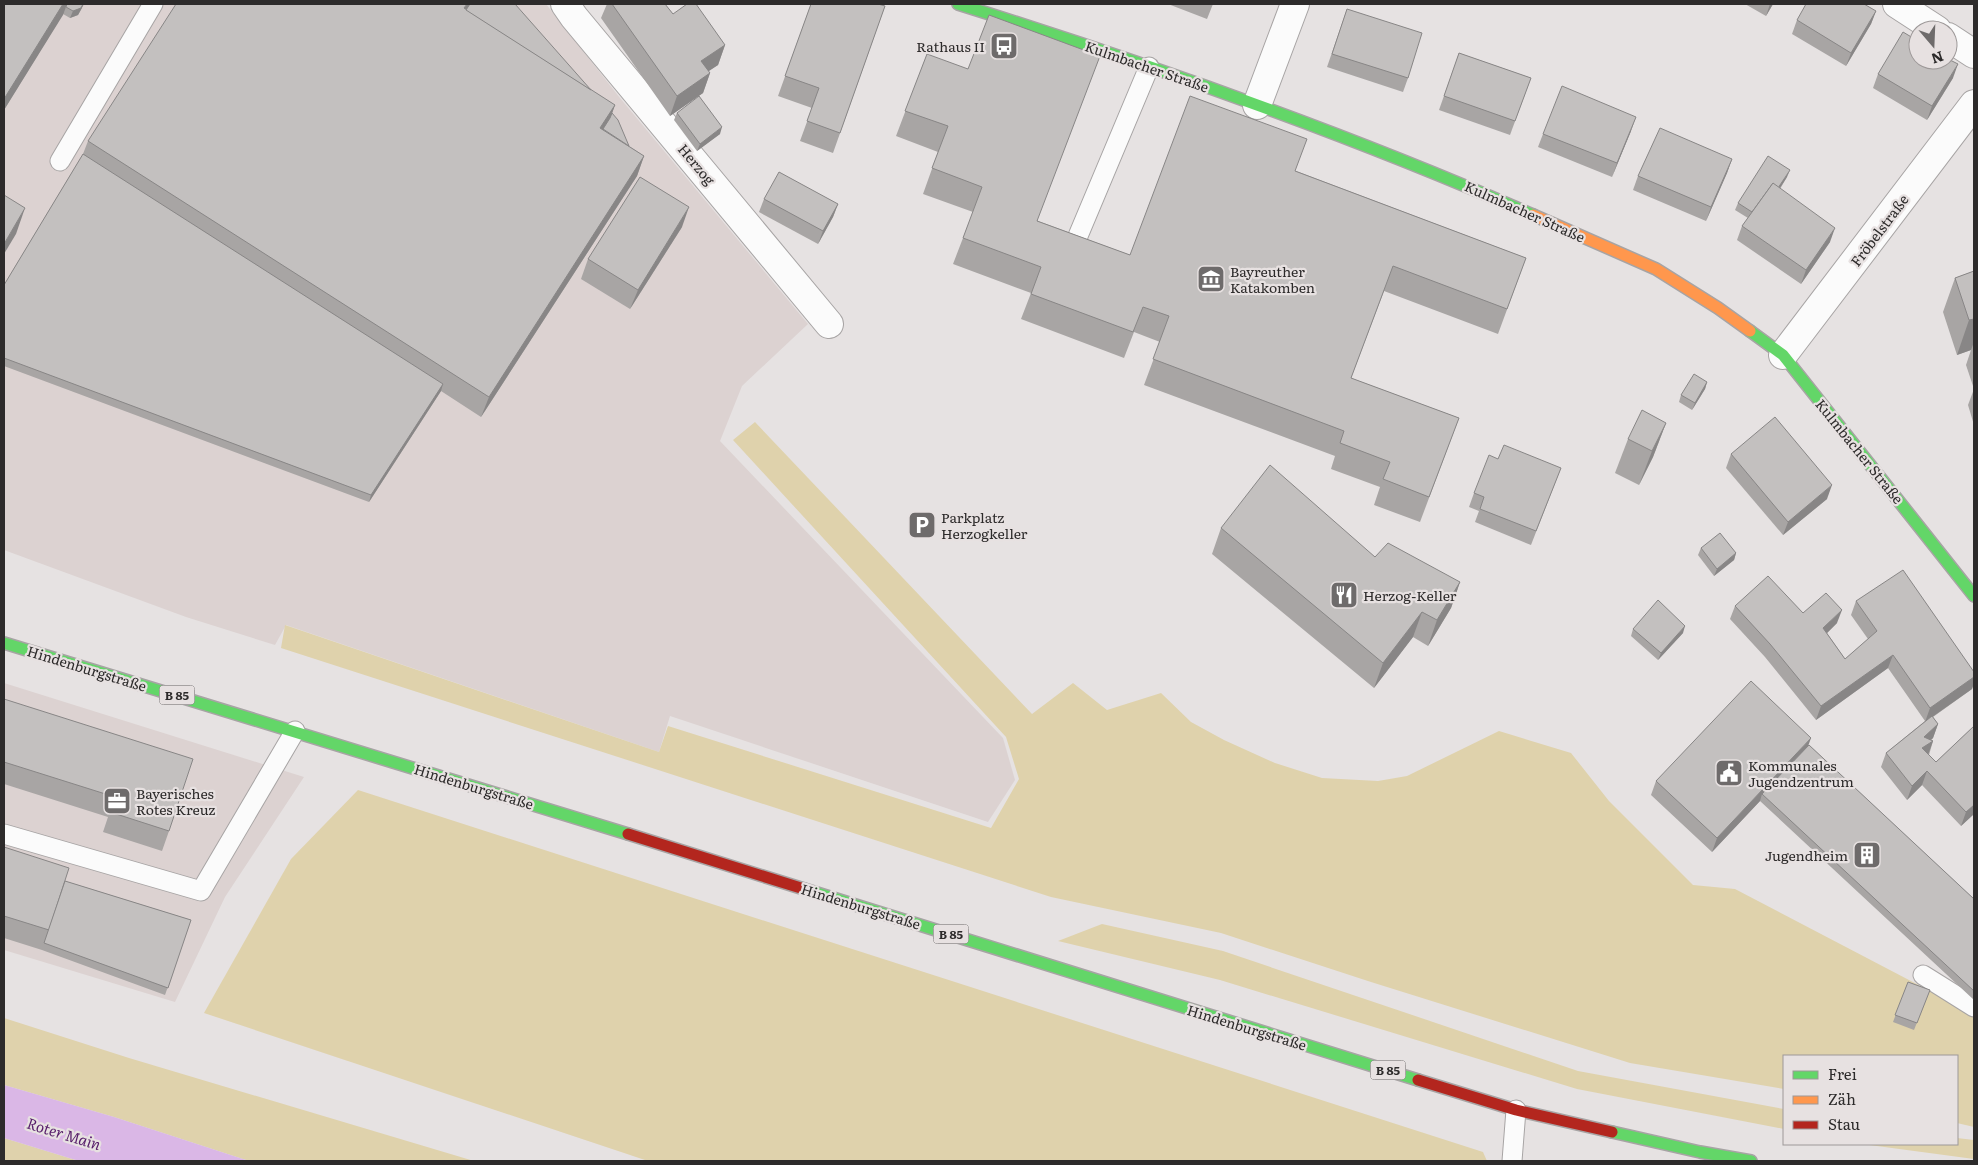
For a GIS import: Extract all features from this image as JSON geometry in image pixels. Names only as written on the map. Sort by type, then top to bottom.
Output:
[{"type":"main road","name":"Kulmbacher Straße","points":[[958,4],[1150,67],[1257,105],[1446,177],[1656,269],[1718,308],[1783,355],[1974,596]]},
{"type":"main road","name":"Hindenburgstraße","points":[[4,643],[295,731],[1516,1110],[1700,1152],[1751,1161]]},
{"type":"street","name":"Herzog","points":[[565,4],[829,324]]},
{"type":"street","points":[[1257,105],[1295,4]]},
{"type":"street","points":[[1897,4],[1922,20]]},
{"type":"street","points":[[1958,44],[1974,54]]},
{"type":"street","name":"Fröbelstraße","points":[[1783,355],[1974,104]]},
{"type":"lane","points":[[60,161],[152,4]]},
{"type":"lane","points":[[1070,255],[1150,67]]},
{"type":"lane","points":[[4,834],[201,891],[239,821],[295,731]]},
{"type":"lane","points":[[1923,975],[1974,1007]]},
{"type":"lane","points":[[1512,1161],[1516,1110]]},
{"type":"shaded area","points":[[4,4],[546,4],[620,98],[808,324],[742,386],[720,441],[1003,738],[1015,780],[988,822],[670,716],[659,752],[286,625],[275,645],[186,617],[4,550]]},
{"type":"shaded area","points":[[755,422],[1032,714],[1073,683],[1107,710],[1161,693],[1191,722],[1224,740],[1275,763],[1322,778],[1378,781],[1407,776],[1499,731],[1571,753],[1609,801],[1693,885],[1735,889],[1974,1014],[1974,1127],[1958,1123],[1958,1055],[1783,1055],[1783,1089],[1630,1063],[1221,933],[1051,897],[281,648],[285,625],[659,752],[668,726],[991,828],[1019,779],[1006,737],[733,440]]},
{"type":"shaded area","points":[[4,683],[304,777],[225,897],[175,1002],[4,950]]},
{"type":"shaded area","points":[[358,790],[1483,1152],[1487,1161],[648,1161],[204,1013],[291,859]]},
{"type":"shaded area","points":[[1102,924],[1223,951],[1578,1071],[1783,1109],[1783,1129],[1577,1089],[1220,980],[1058,941]]},
{"type":"shaded area","points":[[4,1018],[129,1058],[474,1161],[249,1161],[114,1117],[4,1085]]},
{"type":"shaded area","points":[[4,1138],[79,1161],[4,1161]]},
{"type":"shaded area","points":[[1958,1138],[1974,1140],[1974,1159],[1869,1145],[1958,1145]]},
{"type":"water","name":"Roter Main","points":[[4,1085],[114,1117],[249,1161],[79,1161],[4,1138]]},
{"type":"building","points":[[4,4],[63,4],[4,99]]},
{"type":"building","points":[[67,4],[83,4],[81,8],[73,11],[66,7]]},
{"type":"building","points":[[176,4],[467,4],[464,8],[615,105],[600,128],[644,156],[489,397],[88,141]]},
{"type":"building","points":[[470,4],[515,4],[591,90],[466,10]]},
{"type":"building","points":[[612,4],[665,4],[673,14],[687,4],[696,4],[725,45],[701,61],[710,73],[677,96]]},
{"type":"building","points":[[811,4],[878,4],[885,6],[840,133],[807,121],[819,88],[785,76]]},
{"type":"building","points":[[1806,4],[1864,4],[1876,11],[1851,53],[1797,20]]},
{"type":"building","points":[[1347,9],[1422,33],[1408,78],[1332,54]]},
{"type":"building","points":[[989,15],[1100,56],[1037,221],[1130,255],[1190,96],[1307,139],[1295,171],[1526,258],[1507,309],[1393,266],[1351,378],[1459,418],[1429,497],[1383,479],[1390,462],[1340,443],[1344,431],[1153,359],[1169,316],[1143,307],[1133,332],[1031,294],[1041,267],[963,238],[982,187],[932,168],[948,126],[905,111],[927,54],[968,69]]},
{"type":"building","points":[[1903,32],[1908,35],[1908,70],[1954,70],[1932,106],[1878,74]]},
{"type":"building","points":[[1459,53],[1531,78],[1515,121],[1444,96]]},
{"type":"building","points":[[1562,86],[1636,117],[1617,163],[1543,134]]},
{"type":"building","points":[[699,96],[722,127],[700,144],[677,113]]},
{"type":"building","points":[[612,113],[618,120],[629,146],[603,129]]},
{"type":"building","points":[[1660,128],[1732,159],[1711,207],[1638,176]]},
{"type":"building","points":[[83,154],[443,384],[371,495],[4,358],[4,285]]},
{"type":"building","points":[[1768,156],[1790,170],[1778,188],[1773,183],[1752,212],[1738,203]]},
{"type":"building","points":[[779,172],[838,204],[823,231],[764,199]]},
{"type":"building","points":[[640,177],[689,207],[638,290],[588,259]]},
{"type":"building","points":[[1773,183],[1835,228],[1806,270],[1742,226]]},
{"type":"building","points":[[4,195],[25,208],[4,244]]},
{"type":"building","points":[[1974,271],[1974,319],[1969,320],[1955,278]]},
{"type":"building","points":[[1694,374],[1707,382],[1695,403],[1681,395]]},
{"type":"building","points":[[1642,410],[1666,423],[1652,451],[1628,439]]},
{"type":"building","points":[[1775,417],[1832,485],[1788,522],[1731,454]]},
{"type":"building","points":[[1504,445],[1561,468],[1536,531],[1480,509],[1484,497],[1474,493],[1489,455],[1498,459]]},
{"type":"building","name":"Herzog-Keller","points":[[1270,465],[1375,557],[1388,543],[1460,582],[1437,620],[1422,612],[1383,663],[1221,528]]},
{"type":"building","points":[[1720,533],[1736,553],[1717,569],[1701,548]]},
{"type":"building","points":[[1903,570],[1974,672],[1974,677],[1930,708],[1893,655],[1821,706],[1770,644],[1735,606],[1768,576],[1803,613],[1826,593],[1842,610],[1823,628],[1845,659],[1877,631],[1856,601]]},
{"type":"building","points":[[1658,600],[1685,626],[1661,653],[1633,629]]},
{"type":"building","name":"Kommunales Jugendzentrum","points":[[1751,681],[1811,738],[1717,838],[1656,781]]},
{"type":"building","name":"Bayerisches Rotes Kreuz","points":[[4,699],[193,759],[169,831],[110,812],[115,797],[4,762]]},
{"type":"building","points":[[1932,716],[1938,724],[1924,737],[1933,741],[1922,748],[1936,762],[1974,726],[1974,805],[1966,812],[1927,771],[1912,786],[1886,753]]},
{"type":"building","name":"Jugendheim","points":[[1809,745],[1974,899],[1974,991],[1762,794]]},
{"type":"building","points":[[4,847],[69,868],[49,930],[4,916]]},
{"type":"building","points":[[65,881],[191,920],[168,988],[44,943]]},
{"type":"building","points":[[1908,982],[1930,990],[1917,1023],[1895,1015]]},
{"type":"traffic: fast","points":[[958,4],[1104,51],[1320,128],[1533,215]]},
{"type":"traffic: fast","points":[[1750,331],[1783,355],[1974,596]]},
{"type":"traffic: fast","points":[[4,643],[628,834]]},
{"type":"traffic: fast","points":[[804,889],[1418,1080]]},
{"type":"traffic: fast","points":[[1612,1132],[1700,1152],[1751,1161]]},
{"type":"traffic: slow","points":[[1533,215],[1656,269],[1718,308],[1750,331]]},
{"type":"traffic: jam","points":[[628,834],[804,889]]},
{"type":"traffic: jam","points":[[1418,1080],[1516,1110],[1612,1132]]},
{"type":"place","name":"Rathaus II","points":[[1004,46]]},
{"type":"place","name":"Bayreuther Katakomben","points":[[1211,279]]},
{"type":"place","name":"Parkplatz Herzogkeller","points":[[922,525]]},
{"type":"place","name":"Herzog-Keller","points":[[1344,595]]},
{"type":"place","name":"Kommunales Jugendzentrum","points":[[1729,773]]},
{"type":"place","name":"Bayerisches Rotes Kreuz","points":[[117,801]]},
{"type":"place","name":"Jugendheim","points":[[1867,855]]}]
